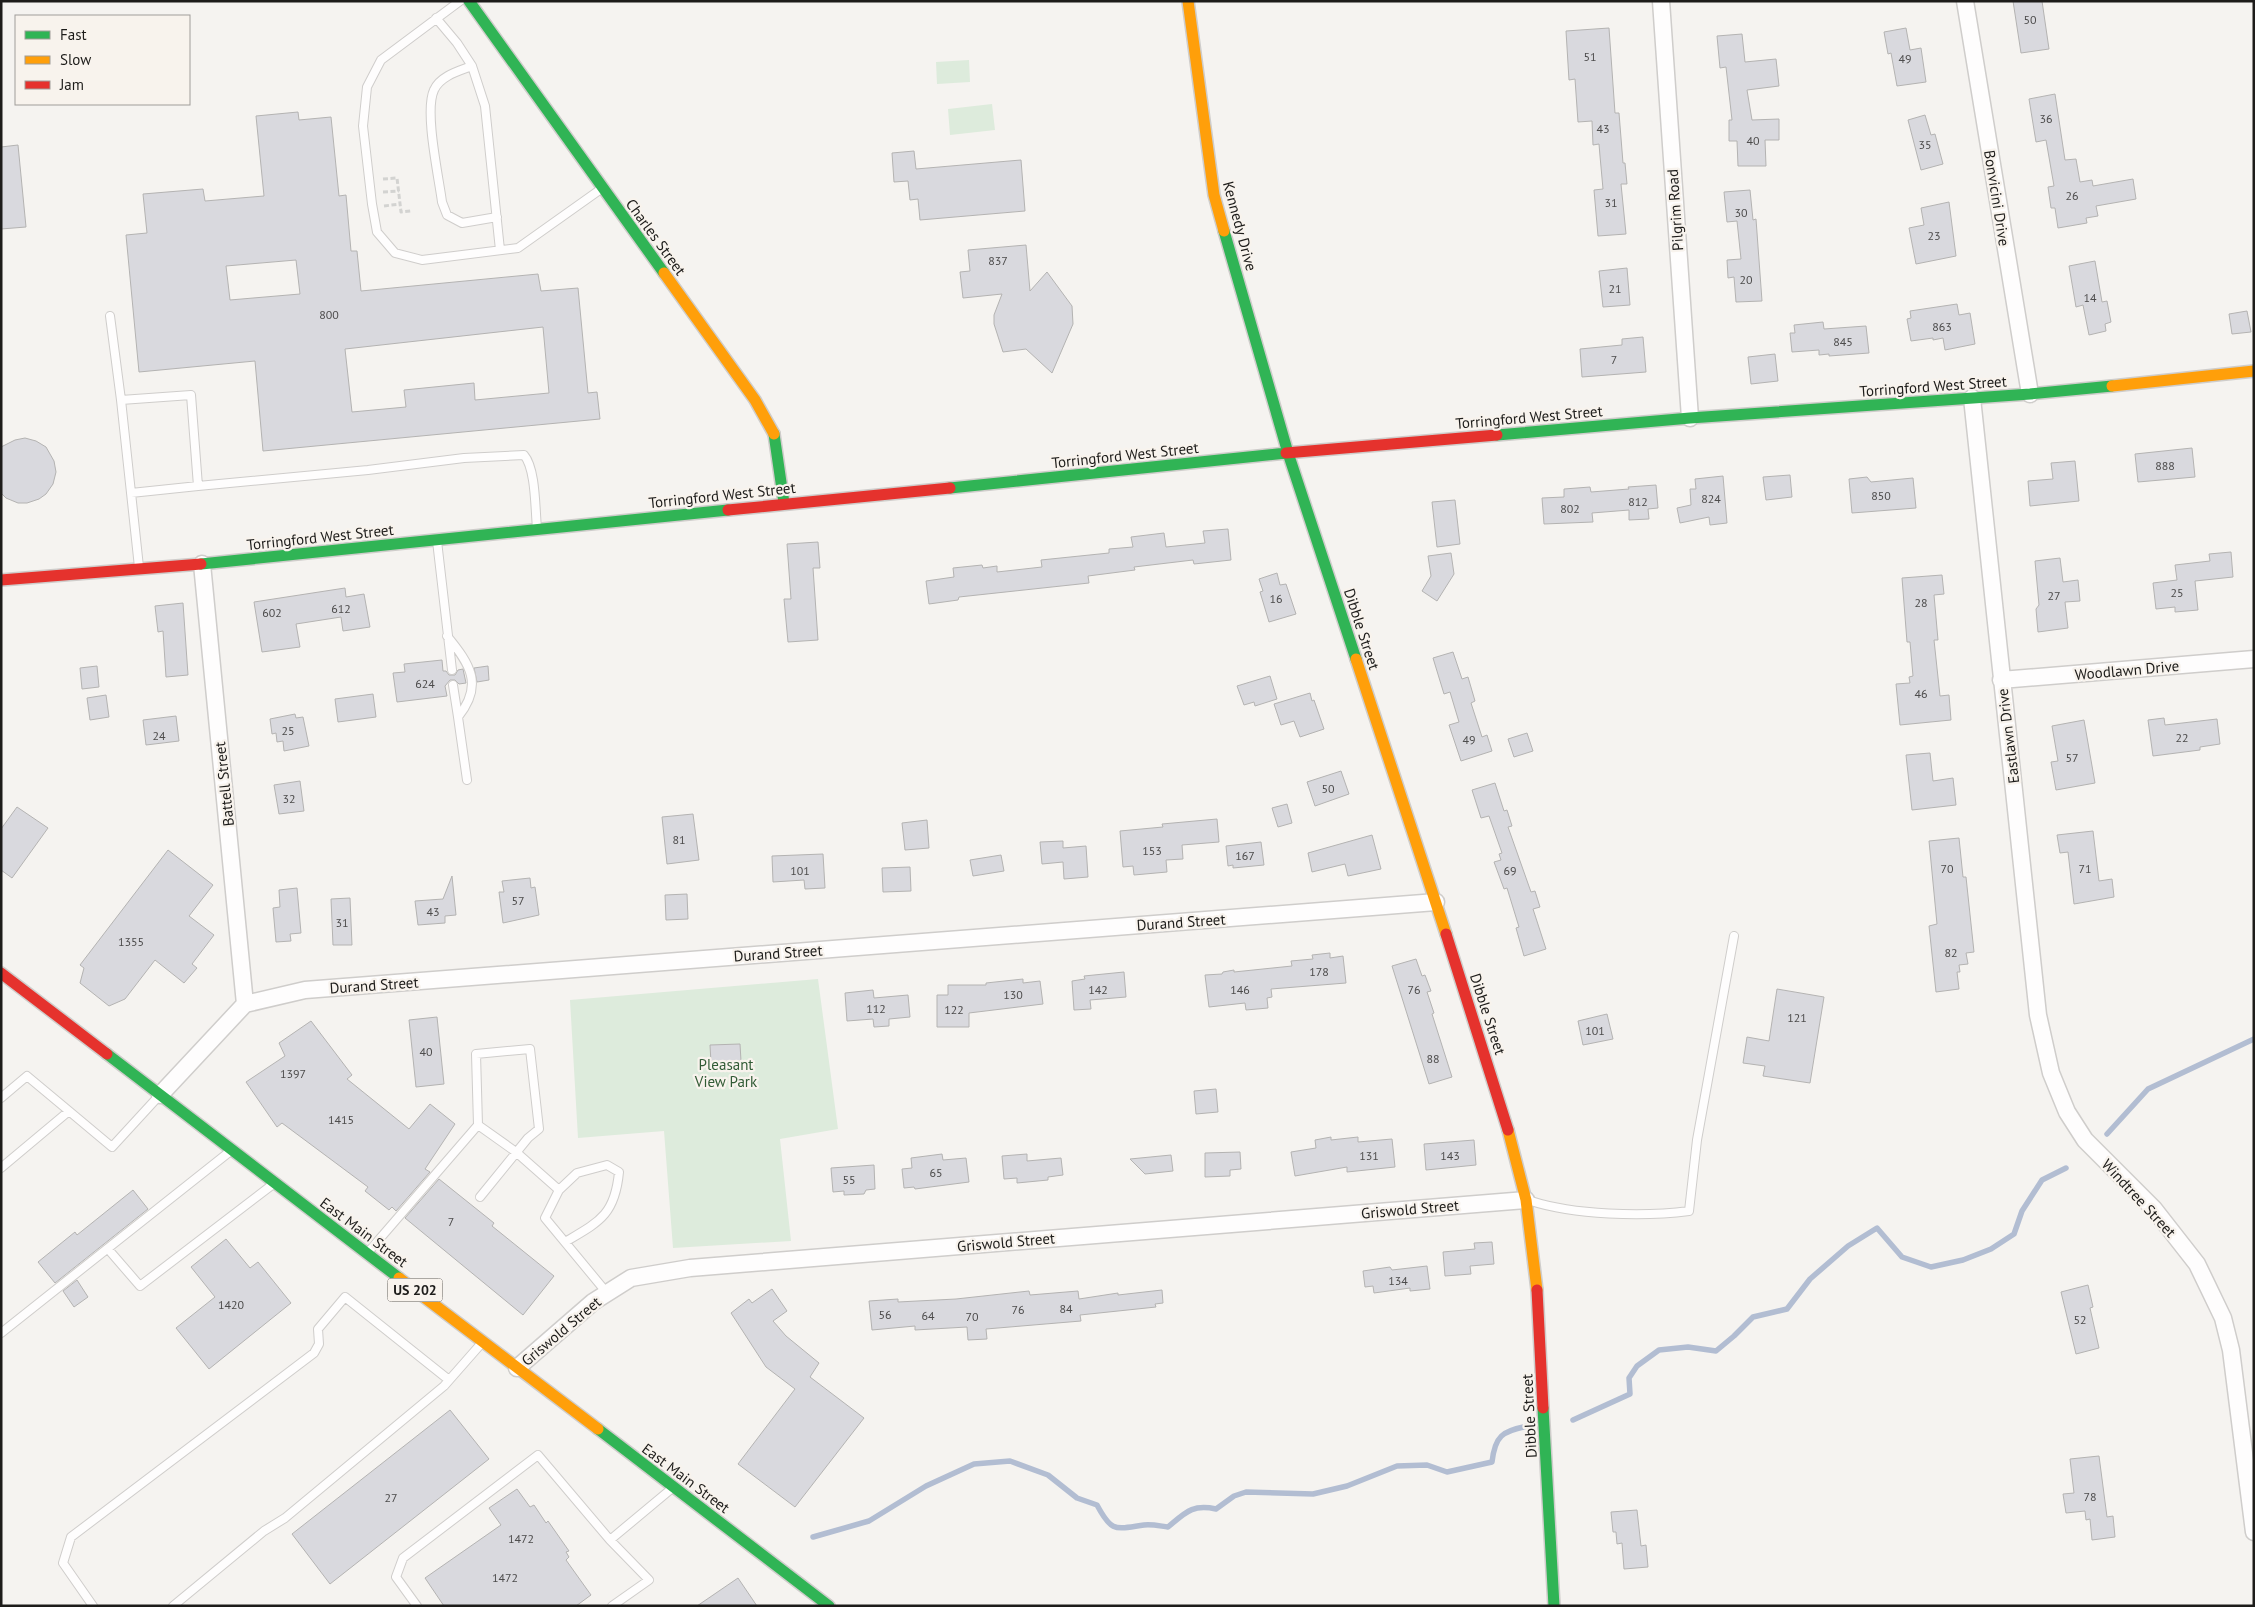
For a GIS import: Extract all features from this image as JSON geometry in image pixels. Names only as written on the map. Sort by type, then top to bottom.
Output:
[{"type":"main road","name":"Charles Street","points":[[469,1],[756,400],[770,424],[776,440],[784,503]]},
{"type":"main road","name":"Kennedy Drive","points":[[1188,1],[1191,35],[1214,195],[1288,453]]},
{"type":"main road","name":"Torringford West Street","points":[[1,580],[202,564],[784,503],[954,488],[1288,453],[1690,418],[2030,394],[2254,372]]},
{"type":"main road","name":"Dibble Street","points":[[1288,453],[1436,902],[1507,1126],[1526,1200],[1537,1292],[1554,1606]]},
{"type":"main road","name":"East Main Street","points":[[1,973],[829,1606]]},
{"type":"street","name":"Pilgrim Road","points":[[1661,1],[1690,418]]},
{"type":"street","name":"Bonvicini Drive","points":[[1965,1],[2030,394]]},
{"type":"street","name":"Eastlawn Drive","points":[[1972,398],[2038,1015],[2051,1073]]},
{"type":"street","name":"Battell Street","points":[[202,564],[245,1004]]},
{"type":"street","name":"Woodlawn Drive","points":[[2001,680],[2254,659]]},
{"type":"street","name":"Durand Street","points":[[245,1004],[305,990],[1436,902]]},
{"type":"street","points":[[160,1095],[245,1004]]},
{"type":"street","name":"Windtree Street","points":[[2051,1073],[2067,1112],[2085,1140],[2154,1210],[2197,1264],[2223,1318],[2232,1350],[2254,1532]]},
{"type":"street","name":"Griswold Street","points":[[517,1368],[593,1302],[631,1278],[690,1268],[1526,1200]]},
{"type":"lane","points":[[460,1],[381,60],[367,87],[363,126],[377,232],[395,253],[422,260],[518,248],[602,188]]},
{"type":"lane","points":[[436,18],[457,43],[472,66],[485,106],[500,250]]},
{"type":"lane","points":[[472,66],[443,79],[434,90],[430,110],[442,202],[447,215],[462,223],[497,217]]},
{"type":"lane","points":[[110,316],[139,569]]},
{"type":"lane","points":[[121,400],[191,395],[198,486]]},
{"type":"lane","points":[[131,493],[248,483],[518,454],[524,455],[527,459],[531,473],[537,529]]},
{"type":"lane","points":[[437,539],[452,670]]},
{"type":"lane","points":[[447,636],[466,660],[471,678],[469,703],[458,718]]},
{"type":"lane","points":[[453,685],[467,780]]},
{"type":"lane","points":[[1526,1200],[1552,1208],[1655,1215],[1689,1211],[1696,1140],[1734,936]]},
{"type":"lane","points":[[367,1253],[478,1125],[476,1054],[530,1049],[539,1128],[516,1152],[480,1197]]},
{"type":"lane","points":[[1,1098],[27,1076],[112,1147],[160,1095]]},
{"type":"lane","points":[[1,1168],[69,1111]]},
{"type":"lane","points":[[478,1125],[516,1152],[559,1190]]},
{"type":"lane","points":[[1,1333],[232,1150]]},
{"type":"lane","points":[[565,1242],[606,1215],[617,1192],[619,1172],[607,1165],[577,1173],[559,1190],[545,1218],[607,1293]]},
{"type":"lane","points":[[108,1248],[140,1286],[274,1182]]},
{"type":"lane","points":[[93,1606],[63,1563],[71,1537],[314,1353],[319,1344],[318,1329],[345,1297],[449,1380]]},
{"type":"lane","points":[[173,1606],[264,1531],[285,1518],[449,1380],[483,1342]]},
{"type":"lane","points":[[417,1606],[396,1577],[403,1558],[538,1455],[610,1540],[649,1580],[612,1606]]},
{"type":"lane","points":[[610,1540],[674,1487]]},
{"type":"path","points":[[397,178],[401,212],[411,211]]},
{"type":"green space","points":[[969,60],[970,82],[937,84],[936,62]]},
{"type":"green space","points":[[992,104],[995,130],[950,135],[948,109]]},
{"type":"green space","name":"Pleasant View Park","points":[[818,979],[838,1129],[780,1139],[791,1241],[673,1248],[664,1131],[578,1138],[570,1000]]},
{"type":"building","points":[[2013,1],[2042,1],[2049,49],[2021,53]]},
{"type":"building","points":[[1609,28],[1615,113],[1619,113],[1623,163],[1625,163],[1627,184],[1621,184],[1626,234],[1598,236],[1594,190],[1603,189],[1599,144],[1593,145],[1592,121],[1578,122],[1575,79],[1569,80],[1566,31]]},
{"type":"building","points":[[1906,28],[1910,50],[1921,48],[1926,82],[1897,86],[1891,53],[1888,54],[1884,32]]},
{"type":"building","points":[[1742,34],[1745,62],[1776,59],[1779,86],[1747,90],[1752,120],[1779,119],[1779,140],[1765,140],[1766,166],[1738,166],[1737,141],[1729,141],[1729,120],[1732,120],[1726,67],[1720,68],[1717,36]]},
{"type":"building","points":[[2055,94],[2065,160],[2076,159],[2080,182],[2092,180],[2093,186],[2133,179],[2136,199],[2096,206],[2098,216],[2086,218],[2087,223],[2058,228],[2055,208],[2051,208],[2048,187],[2054,186],[2046,140],[2036,142],[2029,99]]},
{"type":"building","points":[[298,112],[299,120],[331,117],[339,196],[346,195],[351,251],[357,251],[361,291],[538,274],[541,291],[578,288],[588,393],[597,392],[600,419],[263,451],[255,361],[139,372],[126,235],[147,233],[143,194],[203,189],[205,201],[264,196],[256,116]],"holes":[[[296,260],[300,294],[230,300],[226,266]],[[543,327],[549,393],[475,400],[474,383],[404,390],[406,407],[352,412],[345,349]]]},
{"type":"building","points":[[1925,115],[1931,135],[1935,134],[1943,164],[1921,170],[1908,120]]},
{"type":"building","points":[[18,145],[26,227],[1,229],[1,147]]},
{"type":"building","points":[[914,151],[916,169],[1021,160],[1025,211],[920,220],[918,199],[910,200],[908,181],[894,182],[892,153]]},
{"type":"building","points":[[1750,190],[1753,220],[1756,219],[1762,301],[1736,302],[1734,277],[1728,278],[1727,260],[1741,259],[1737,221],[1727,222],[1724,192]]},
{"type":"building","points":[[1949,202],[1956,256],[1916,264],[1909,228],[1924,225],[1921,208]]},
{"type":"building","points":[[1026,245],[1030,291],[1047,272],[1072,306],[1073,324],[1052,373],[1026,349],[1003,352],[994,324],[994,315],[1002,294],[963,298],[960,272],[970,271],[968,250]]},
{"type":"building","points":[[2095,261],[2102,302],[2107,301],[2111,322],[2105,324],[2106,331],[2089,335],[2083,305],[2076,307],[2069,266]]},
{"type":"building","points":[[1627,268],[1630,305],[1603,307],[1599,271]]},
{"type":"building","points":[[1957,304],[1959,315],[1970,313],[1975,344],[1945,350],[1943,338],[1911,341],[1907,319],[1911,318],[1910,311]]},
{"type":"building","points":[[2247,311],[2251,332],[2232,334],[2229,314]]},
{"type":"building","points":[[1823,322],[1824,329],[1866,326],[1869,353],[1829,356],[1829,354],[1819,355],[1819,350],[1792,352],[1790,333],[1795,333],[1794,325]]},
{"type":"building","points":[[1643,337],[1646,372],[1582,377],[1580,349],[1622,345],[1622,339]]},
{"type":"building","points":[[1775,354],[1778,381],[1751,384],[1748,357]]},
{"type":"building","points":[[25,438],[36,441],[46,447],[54,461],[56,472],[53,484],[46,494],[39,499],[27,503],[18,503],[6,498],[1,493],[1,447],[15,440]]},
{"type":"building","points":[[2192,448],[2195,477],[2138,482],[2135,454]]},
{"type":"building","points":[[2075,461],[2079,501],[2030,506],[2028,481],[2053,479],[2051,463]]},
{"type":"building","points":[[1790,475],[1792,497],[1766,500],[1763,477]]},
{"type":"building","points":[[1723,476],[1727,523],[1710,525],[1709,517],[1680,523],[1677,508],[1691,505],[1690,489],[1696,489],[1695,479]]},
{"type":"building","points":[[1867,477],[1871,482],[1913,478],[1916,508],[1852,513],[1849,479]]},
{"type":"building","points":[[1656,485],[1658,508],[1648,509],[1649,519],[1629,520],[1629,510],[1592,513],[1593,522],[1544,524],[1542,498],[1564,497],[1564,489],[1590,487],[1591,492]]},
{"type":"building","points":[[1455,500],[1460,544],[1437,547],[1432,502]]},
{"type":"building","points":[[1228,529],[1231,560],[1194,564],[1193,560],[1134,567],[1135,570],[1088,576],[1089,583],[959,597],[958,600],[929,604],[926,581],[954,577],[953,568],[982,565],[983,568],[997,566],[997,572],[1042,567],[1041,560],[1109,553],[1109,549],[1133,547],[1131,537],[1164,533],[1166,547],[1205,543],[1203,531]]},
{"type":"building","points":[[818,542],[820,568],[813,568],[818,640],[788,642],[784,599],[791,599],[787,544]]},
{"type":"building","points":[[2231,552],[2233,577],[2195,581],[2198,610],[2175,612],[2175,607],[2156,609],[2153,583],[2177,580],[2175,565],[2210,561],[2209,554]]},
{"type":"building","points":[[1451,553],[1454,574],[1437,601],[1422,591],[1431,576],[1428,556]]},
{"type":"building","points":[[2060,558],[2063,582],[2078,580],[2080,601],[2065,602],[2068,628],[2038,632],[2036,609],[2039,605],[2035,561]]},
{"type":"building","points":[[1277,573],[1280,585],[1286,584],[1296,614],[1269,622],[1260,592],[1263,591],[1259,579]]},
{"type":"building","points":[[1942,575],[1944,594],[1934,595],[1938,640],[1934,640],[1940,696],[1949,695],[1951,720],[1900,725],[1896,684],[1910,683],[1909,677],[1913,676],[1910,642],[1907,642],[1902,578]]},
{"type":"building","points":[[345,588],[346,597],[364,594],[370,627],[343,631],[341,617],[296,624],[300,647],[262,652],[254,602]]},
{"type":"building","points":[[183,603],[188,675],[166,677],[163,631],[158,632],[155,606]]},
{"type":"building","points":[[1453,652],[1462,679],[1468,677],[1475,701],[1471,703],[1482,737],[1487,735],[1492,751],[1461,761],[1449,725],[1459,722],[1450,692],[1444,694],[1433,658]]},
{"type":"building","points":[[442,660],[443,671],[446,671],[449,675],[455,675],[458,670],[463,669],[466,683],[459,684],[455,680],[450,680],[445,686],[447,696],[397,702],[393,673],[405,672],[404,664]]},
{"type":"building","points":[[97,666],[99,687],[82,689],[80,668]]},
{"type":"building","points":[[488,666],[489,680],[477,682],[474,668]]},
{"type":"building","points":[[1270,676],[1277,699],[1255,706],[1254,702],[1244,705],[1237,686]]},
{"type":"building","points":[[1310,693],[1324,729],[1300,737],[1294,721],[1281,725],[1274,704]]},
{"type":"building","points":[[373,694],[376,717],[338,722],[335,699]]},
{"type":"building","points":[[106,695],[109,717],[90,720],[87,698]]},
{"type":"building","points":[[295,714],[296,718],[303,717],[309,746],[284,751],[283,741],[277,742],[276,733],[272,734],[270,719]]},
{"type":"building","points":[[176,716],[179,741],[146,745],[143,720]]},
{"type":"building","points":[[2164,718],[2165,725],[2217,719],[2220,744],[2200,747],[2200,750],[2153,756],[2148,720]]},
{"type":"building","points":[[2084,720],[2095,783],[2056,790],[2051,762],[2058,761],[2052,726]]},
{"type":"building","points":[[1527,733],[1533,751],[1514,757],[1508,739]]},
{"type":"building","points":[[1930,753],[1933,781],[1953,778],[1956,805],[1912,810],[1906,755]]},
{"type":"building","points":[[1341,771],[1349,794],[1315,806],[1307,782]]},
{"type":"building","points":[[300,781],[304,811],[279,814],[274,785]]},
{"type":"building","points":[[1495,783],[1504,811],[1507,810],[1512,826],[1508,827],[1531,892],[1535,891],[1540,907],[1533,909],[1546,949],[1524,956],[1516,928],[1519,927],[1507,888],[1504,889],[1494,862],[1501,860],[1499,854],[1502,853],[1489,816],[1481,818],[1472,790]]},
{"type":"building","points":[[1287,804],[1292,823],[1278,827],[1272,808]]},
{"type":"building","points":[[17,807],[48,828],[12,878],[1,870],[1,829]]},
{"type":"building","points":[[693,814],[699,860],[667,864],[662,817]]},
{"type":"building","points":[[1217,819],[1219,842],[1182,845],[1183,859],[1166,860],[1167,872],[1134,875],[1133,866],[1123,867],[1120,831],[1163,827],[1162,824]]},
{"type":"building","points":[[927,820],[929,848],[905,850],[902,823]]},
{"type":"building","points":[[2093,831],[2099,881],[2112,879],[2114,897],[2074,904],[2068,852],[2060,853],[2057,835]]},
{"type":"building","points":[[1372,835],[1381,869],[1348,876],[1345,864],[1312,872],[1308,853]]},
{"type":"building","points":[[1959,838],[1963,877],[1966,877],[1974,952],[1966,953],[1968,964],[1959,965],[1960,972],[1957,972],[1959,989],[1936,992],[1929,926],[1937,924],[1929,841]]},
{"type":"building","points":[[1063,841],[1063,848],[1086,846],[1088,877],[1064,879],[1063,862],[1042,864],[1040,842]]},
{"type":"building","points":[[1261,842],[1264,865],[1233,868],[1233,865],[1228,866],[1226,846]]},
{"type":"building","points":[[168,850],[213,885],[189,916],[214,935],[192,964],[197,968],[184,983],[155,960],[125,999],[109,1006],[80,983],[84,968],[80,965]]},
{"type":"building","points":[[823,854],[825,888],[805,889],[804,880],[773,882],[772,856]]},
{"type":"building","points":[[1001,855],[1004,871],[973,876],[970,860]]},
{"type":"building","points":[[910,867],[911,891],[883,892],[882,868]]},
{"type":"building","points":[[452,876],[456,915],[445,916],[445,923],[418,925],[415,901],[443,899]]},
{"type":"building","points":[[530,878],[531,888],[535,887],[539,915],[503,923],[499,892],[504,892],[502,881]]},
{"type":"building","points":[[297,888],[301,933],[290,934],[291,941],[276,942],[273,908],[280,907],[279,890]]},
{"type":"building","points":[[687,894],[688,919],[666,920],[665,895]]},
{"type":"building","points":[[350,898],[352,945],[333,945],[331,899]]},
{"type":"building","points":[[1330,953],[1330,958],[1343,956],[1346,983],[1271,989],[1272,997],[1267,998],[1268,1008],[1246,1010],[1245,1003],[1209,1007],[1205,975],[1222,974],[1223,972],[1234,970],[1234,972],[1292,966],[1291,961],[1313,959],[1312,955]]},
{"type":"building","points":[[1416,959],[1422,976],[1425,975],[1431,991],[1427,992],[1434,1013],[1432,1014],[1452,1077],[1429,1084],[1392,966]]},
{"type":"building","points":[[1124,972],[1126,997],[1090,1000],[1091,1009],[1074,1010],[1072,981],[1085,979],[1084,976]]},
{"type":"building","points":[[1023,979],[1023,983],[1040,981],[1043,1004],[969,1013],[969,1027],[937,1027],[937,995],[948,995],[948,985],[986,985],[986,983]]},
{"type":"building","points":[[1777,989],[1824,997],[1810,1083],[1763,1076],[1765,1066],[1743,1063],[1747,1037],[1769,1041]]},
{"type":"building","points":[[873,990],[874,998],[908,995],[910,1017],[889,1019],[889,1026],[874,1027],[873,1019],[847,1021],[845,993]]},
{"type":"building","points":[[1607,1014],[1613,1039],[1583,1045],[1578,1021]]},
{"type":"building","points":[[437,1017],[444,1084],[416,1087],[409,1020]]},
{"type":"building","points":[[311,1021],[352,1075],[347,1079],[409,1129],[430,1104],[455,1124],[425,1169],[430,1172],[396,1211],[392,1207],[389,1210],[365,1191],[368,1187],[282,1123],[277,1127],[246,1082],[285,1056],[279,1043]]},
{"type":"building","points":[[740,1044],[741,1061],[711,1063],[710,1045]]},
{"type":"building","points":[[1216,1089],[1218,1112],[1196,1114],[1194,1091]]},
{"type":"building","points":[[1331,1137],[1331,1140],[1358,1137],[1358,1142],[1392,1139],[1395,1167],[1347,1172],[1347,1167],[1295,1176],[1291,1152],[1316,1148],[1315,1140]]},
{"type":"building","points":[[1474,1140],[1476,1165],[1426,1170],[1424,1144]]},
{"type":"building","points":[[1240,1152],[1241,1169],[1230,1170],[1230,1176],[1205,1177],[1205,1153]]},
{"type":"building","points":[[942,1154],[943,1160],[966,1158],[969,1182],[915,1189],[914,1187],[904,1188],[902,1169],[912,1168],[911,1158]]},
{"type":"building","points":[[1027,1154],[1027,1161],[1061,1158],[1063,1175],[1048,1177],[1048,1180],[1017,1183],[1017,1178],[1004,1179],[1002,1156]]},
{"type":"building","points":[[1171,1155],[1173,1171],[1145,1174],[1130,1159]]},
{"type":"building","points":[[874,1165],[875,1189],[866,1190],[864,1194],[844,1195],[844,1191],[833,1192],[831,1168]]},
{"type":"building","points":[[439,1179],[494,1223],[492,1226],[554,1276],[523,1315],[405,1218]]},
{"type":"building","points":[[133,1190],[148,1209],[55,1283],[38,1262],[75,1232],[77,1235]]},
{"type":"building","points":[[226,1239],[250,1268],[258,1262],[291,1303],[209,1369],[176,1328],[215,1297],[191,1267]]},
{"type":"building","points":[[1492,1242],[1494,1264],[1470,1266],[1471,1274],[1445,1276],[1443,1252],[1475,1249],[1474,1243]]},
{"type":"building","points":[[1427,1266],[1430,1289],[1410,1291],[1410,1288],[1374,1293],[1373,1286],[1365,1287],[1363,1271],[1390,1267],[1392,1270]]},
{"type":"building","points":[[77,1280],[88,1297],[74,1307],[63,1291]]},
{"type":"building","points":[[2088,1285],[2093,1307],[2090,1308],[2099,1348],[2076,1354],[2061,1292]]},
{"type":"building","points":[[772,1289],[787,1311],[773,1321],[786,1336],[819,1363],[810,1377],[864,1418],[795,1507],[738,1464],[795,1389],[766,1367],[731,1313],[749,1299],[752,1303]]},
{"type":"building","points":[[1162,1290],[1163,1303],[1155,1304],[1156,1307],[1080,1315],[1081,1321],[986,1329],[987,1339],[968,1340],[967,1327],[915,1330],[915,1326],[872,1330],[869,1301],[898,1299],[898,1302],[956,1299],[1029,1291],[1030,1295],[1078,1291],[1079,1299],[1118,1293],[1118,1295]]},
{"type":"building","points":[[450,1410],[489,1459],[330,1584],[292,1534]]},
{"type":"building","points":[[2099,1456],[2107,1517],[2113,1516],[2115,1537],[2092,1540],[2090,1519],[2086,1520],[2085,1511],[2066,1513],[2063,1494],[2074,1493],[2070,1459]]},
{"type":"building","points":[[517,1489],[530,1507],[534,1505],[546,1523],[548,1521],[569,1551],[566,1552],[569,1557],[566,1560],[591,1595],[576,1606],[444,1606],[425,1578],[501,1525],[489,1508]]},
{"type":"building","points":[[1637,1510],[1641,1546],[1646,1545],[1648,1567],[1624,1569],[1622,1543],[1617,1544],[1616,1532],[1613,1532],[1611,1512]]},
{"type":"building","points":[[738,1578],[757,1606],[697,1606]]},
{"type":"waterway","points":[[2107,1134],[2148,1089],[2254,1039]]},
{"type":"waterway","points":[[1573,1420],[1630,1394],[1629,1378],[1637,1366],[1659,1350],[1688,1347],[1716,1351],[1753,1317],[1787,1309],[1810,1279],[1848,1246],[1877,1228],[1902,1257],[1931,1267],[1963,1260],[1991,1249],[2014,1234],[2022,1211],[2042,1180],[2066,1168]]},
{"type":"waterway","points":[[813,1537],[869,1521],[926,1486],[974,1464],[1010,1461],[1048,1475],[1077,1498],[1097,1505],[1102,1514],[1115,1527],[1127,1528],[1144,1525],[1168,1527],[1190,1510],[1201,1508],[1216,1509],[1234,1496],[1246,1492],[1313,1494],[1347,1486],[1397,1466],[1427,1465],[1447,1472],[1492,1462],[1495,1446],[1501,1436],[1512,1430],[1528,1426]]},
{"type":"traffic: fast","points":[[469,1],[664,273]]},
{"type":"traffic: fast","points":[[1224,231],[1288,453],[1356,659]]},
{"type":"traffic: fast","points":[[1497,435],[1690,418],[2030,394],[2112,386]]},
{"type":"traffic: fast","points":[[774,434],[784,503]]},
{"type":"traffic: fast","points":[[950,488],[1286,453]]},
{"type":"traffic: fast","points":[[201,564],[728,510]]},
{"type":"traffic: fast","points":[[107,1054],[399,1278]]},
{"type":"traffic: fast","points":[[1543,1408],[1554,1606]]},
{"type":"traffic: fast","points":[[598,1429],[829,1606]]},
{"type":"traffic: slow","points":[[1188,1],[1214,195],[1224,231]]},
{"type":"traffic: slow","points":[[664,273],[755,400],[774,434]]},
{"type":"traffic: slow","points":[[2112,386],[2254,371]]},
{"type":"traffic: slow","points":[[1356,659],[1446,934]]},
{"type":"traffic: slow","points":[[1508,1130],[1526,1200],[1537,1290]]},
{"type":"traffic: slow","points":[[399,1278],[598,1429]]},
{"type":"traffic: jam","points":[[1286,453],[1497,435]]},
{"type":"traffic: jam","points":[[728,510],[950,488]]},
{"type":"traffic: jam","points":[[1,580],[201,564]]},
{"type":"traffic: jam","points":[[1446,934],[1508,1130]]},
{"type":"traffic: jam","points":[[1,973],[107,1054]]},
{"type":"traffic: jam","points":[[1537,1290],[1543,1408]]}]
